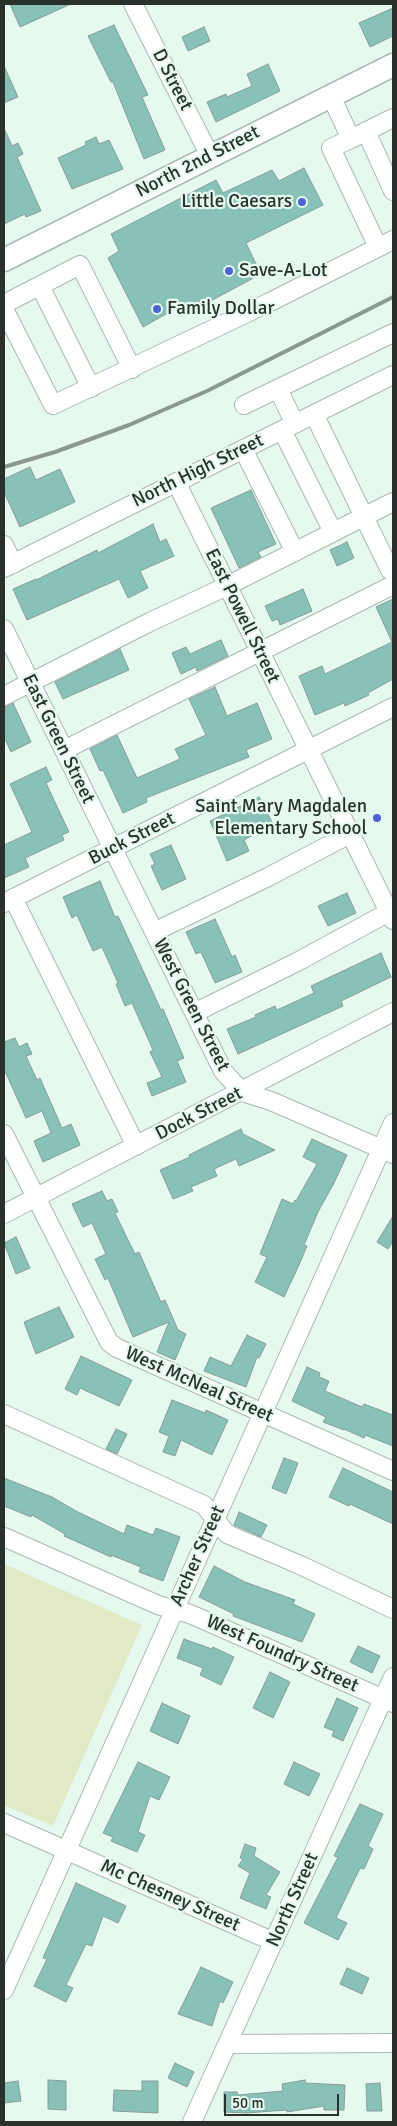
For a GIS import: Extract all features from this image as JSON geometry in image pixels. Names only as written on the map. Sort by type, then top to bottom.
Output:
[{"type":"main road","name":"North 2nd Street","points":[[4,260],[393,65]]},
{"type":"street","name":"D Street","points":[[133,4],[210,156]]},
{"type":"street","points":[[331,96],[393,191]]},
{"type":"street","points":[[4,309],[53,405],[268,303],[386,243],[331,148],[393,118]]},
{"type":"street","points":[[4,304],[80,265],[132,369]]},
{"type":"street","points":[[40,286],[91,388]]},
{"type":"street","points":[[244,406],[393,333]]},
{"type":"street","name":"North High Street","points":[[8,566],[393,375]]},
{"type":"street","points":[[278,389],[288,427],[334,532]]},
{"type":"street","points":[[64,750],[260,652],[392,578],[365,516],[314,414]]},
{"type":"street","points":[[243,449],[295,552]]},
{"type":"street","name":"East Powell Street","points":[[176,482],[391,916]]},
{"type":"street","points":[[4,696],[150,622],[228,586],[393,502]]},
{"type":"street","points":[[4,545],[8,566]]},
{"type":"street","name":"East Green Street","points":[[4,629],[112,849]]},
{"type":"street","name":"Buck Street","points":[[8,901],[393,707]]},
{"type":"street","points":[[154,932],[268,877],[350,834]]},
{"type":"street","name":"West Green Street","points":[[112,849],[223,1071],[242,1092],[271,1101],[387,1152]]},
{"type":"street","points":[[8,901],[136,1146]]},
{"type":"street","points":[[194,1014],[391,916]]},
{"type":"street","name":"Dock Street","points":[[4,1214],[393,1012]]},
{"type":"street","name":"Archer Street","points":[[4,1990],[263,1413],[387,1152],[393,1123]]},
{"type":"street","name":"West McNeal Street","points":[[4,1134],[109,1342],[117,1348],[393,1471]]},
{"type":"street","points":[[4,1414],[204,1505],[227,1534],[300,1565],[393,1609]]},
{"type":"street","name":"West Foundry Street","points":[[4,1537],[158,1605],[198,1618],[388,1701]]},
{"type":"street","name":"North Street","points":[[192,2122],[274,1942],[388,1701],[393,1678]]},
{"type":"street","name":"Mc Chesney Street","points":[[4,1823],[274,1942]]},
{"type":"street","points":[[228,2044],[393,2043]]},
{"type":"green space","points":[[4,1564],[142,1625],[53,1826],[4,1805]]},
{"type":"building","points":[[10,4],[71,4],[20,27]]},
{"type":"building","points":[[393,8],[393,36],[370,47],[359,23]]},
{"type":"building","points":[[114,25],[148,95],[142,97],[165,150],[144,159],[113,82],[111,82],[88,36]]},
{"type":"building","points":[[204,27],[210,41],[188,51],[182,37]]},
{"type":"building","points":[[268,64],[280,91],[216,122],[207,102],[226,94],[227,97],[252,86],[247,74]]},
{"type":"building","points":[[4,66],[18,97],[4,103]]},
{"type":"building","points":[[4,128],[12,146],[18,143],[23,154],[17,157],[41,211],[26,217],[25,214],[4,224]]},
{"type":"building","points":[[96,137],[99,144],[109,140],[123,169],[72,189],[58,158],[86,145],[85,142]]},
{"type":"building","points":[[304,168],[323,205],[246,243],[261,274],[188,313],[182,305],[143,327],[108,258],[119,251],[111,234],[216,180],[223,193],[272,170],[279,181]]},
{"type":"building","points":[[30,467],[36,480],[60,469],[75,502],[20,527],[4,492],[4,479]]},
{"type":"building","points":[[251,490],[276,544],[258,552],[261,557],[239,568],[211,508]]},
{"type":"building","points":[[153,524],[160,542],[166,539],[174,556],[140,571],[148,588],[128,598],[119,579],[27,620],[13,589],[36,580],[97,550],[98,553]]},
{"type":"building","points":[[347,542],[354,558],[337,566],[330,550]]},
{"type":"building","points":[[303,589],[312,611],[280,625],[278,619],[272,621],[265,606]]},
{"type":"building","points":[[393,599],[393,679],[368,693],[369,695],[345,706],[344,703],[315,715],[299,676],[322,666],[325,674],[392,642],[376,607]]},
{"type":"building","points":[[221,640],[228,656],[197,671],[196,667],[181,674],[172,653],[186,647],[190,654]]},
{"type":"building","points":[[120,649],[129,670],[63,699],[55,682]]},
{"type":"building","points":[[215,687],[227,716],[257,703],[272,739],[246,750],[249,757],[146,798],[147,802],[123,813],[103,770],[100,771],[90,749],[117,735],[137,778],[180,759],[175,749],[206,735],[189,699]]},
{"type":"building","points":[[13,703],[31,742],[11,752],[6,741],[4,741],[4,707]]},
{"type":"building","points":[[46,767],[52,780],[46,783],[69,832],[62,835],[64,840],[25,858],[29,867],[4,878],[4,845],[32,832],[10,784]]},
{"type":"building","points":[[259,797],[273,824],[244,840],[249,851],[227,861],[210,821]]},
{"type":"building","points":[[171,845],[186,879],[162,890],[151,866],[155,864],[150,854]]},
{"type":"building","points":[[100,881],[115,917],[118,916],[161,1010],[163,1009],[184,1058],[177,1061],[186,1082],[152,1096],[147,1083],[162,1077],[150,1052],[153,1050],[132,1003],[125,1006],[116,984],[118,983],[102,947],[93,951],[77,915],[72,918],[63,897]]},
{"type":"building","points":[[347,893],[356,913],[328,926],[318,906]]},
{"type":"building","points":[[215,919],[232,957],[235,955],[242,972],[215,983],[201,952],[196,954],[186,932]]},
{"type":"building","points":[[381,953],[391,977],[341,1001],[343,1006],[238,1054],[227,1029],[256,1017],[255,1015],[275,1006],[277,1010],[314,993],[311,986]]},
{"type":"building","points":[[15,1038],[19,1047],[27,1043],[32,1054],[26,1056],[37,1080],[40,1078],[62,1128],[71,1124],[80,1145],[43,1162],[34,1141],[51,1133],[42,1111],[26,1118],[4,1069],[4,1042]]},
{"type":"building","points":[[241,1129],[243,1134],[275,1150],[239,1166],[236,1159],[214,1169],[217,1176],[191,1187],[193,1191],[173,1199],[160,1170],[190,1157],[189,1155]]},
{"type":"building","points":[[312,1139],[347,1155],[318,1212],[304,1245],[307,1246],[284,1297],[255,1282],[267,1257],[260,1254],[282,1199],[293,1204],[296,1201],[317,1164],[303,1157]]},
{"type":"building","points":[[102,1191],[107,1201],[112,1199],[118,1212],[115,1213],[135,1254],[139,1252],[161,1302],[165,1300],[178,1330],[186,1334],[175,1360],[157,1352],[169,1322],[133,1337],[108,1278],[105,1280],[95,1259],[106,1254],[92,1223],[83,1227],[72,1204]]},
{"type":"building","points":[[393,1216],[393,1241],[388,1249],[377,1242]]},
{"type":"building","points":[[16,1237],[30,1268],[16,1274],[4,1243]]},
{"type":"building","points":[[59,1307],[74,1337],[36,1354],[24,1322]]},
{"type":"building","points":[[247,1335],[266,1344],[259,1358],[257,1357],[246,1387],[204,1371],[210,1357],[231,1366]]},
{"type":"building","points":[[81,1356],[132,1380],[119,1406],[80,1388],[77,1395],[65,1389]]},
{"type":"building","points":[[307,1367],[320,1373],[319,1377],[329,1381],[325,1391],[362,1407],[364,1404],[393,1415],[393,1446],[365,1435],[364,1438],[323,1422],[326,1417],[292,1401]]},
{"type":"building","points":[[172,1400],[205,1413],[206,1410],[228,1420],[212,1455],[181,1440],[175,1456],[163,1452],[169,1436],[159,1432]]},
{"type":"building","points":[[116,1429],[127,1434],[117,1454],[106,1449]]},
{"type":"building","points":[[284,1458],[298,1463],[286,1494],[272,1488]]},
{"type":"building","points":[[343,1468],[393,1492],[393,1524],[350,1504],[349,1506],[329,1497]]},
{"type":"building","points":[[4,1478],[52,1497],[124,1534],[127,1525],[153,1535],[156,1528],[180,1537],[163,1581],[139,1572],[141,1567],[111,1555],[111,1557],[64,1536],[65,1534],[32,1515],[31,1517],[4,1506]]},
{"type":"building","points":[[239,1512],[267,1525],[261,1537],[234,1525]]},
{"type":"building","points":[[214,1566],[245,1582],[295,1600],[293,1604],[315,1614],[302,1642],[233,1616],[234,1614],[199,1597]]},
{"type":"building","points":[[184,1639],[212,1649],[213,1647],[234,1657],[221,1685],[200,1675],[203,1668],[177,1658]]},
{"type":"building","points":[[358,1646],[380,1656],[372,1673],[350,1662]]},
{"type":"building","points":[[270,1672],[290,1682],[273,1718],[253,1708]]},
{"type":"building","points":[[337,1698],[358,1708],[343,1741],[332,1736],[334,1731],[324,1727]]},
{"type":"building","points":[[162,1703],[190,1716],[178,1744],[150,1731]]},
{"type":"building","points":[[138,1762],[170,1777],[159,1800],[150,1796],[138,1832],[145,1835],[137,1852],[111,1841],[113,1837],[103,1833]]},
{"type":"building","points":[[294,1762],[320,1774],[309,1796],[284,1784]]},
{"type":"building","points":[[360,1804],[383,1814],[368,1846],[373,1849],[364,1869],[360,1868],[336,1918],[347,1923],[338,1940],[304,1923],[338,1857],[334,1856]]},
{"type":"building","points":[[245,1844],[256,1848],[254,1856],[280,1872],[266,1895],[271,1897],[266,1909],[240,1898],[250,1873],[238,1866],[243,1859],[240,1858]]},
{"type":"building","points":[[76,1883],[126,1906],[118,1923],[103,1916],[92,1946],[86,1944],[66,1985],[73,1988],[66,2002],[34,1986],[47,1959],[43,1958]]},
{"type":"building","points":[[201,1967],[233,1982],[223,2003],[220,2001],[212,2026],[178,2014]]},
{"type":"building","points":[[347,1968],[369,1978],[362,1994],[340,1984]]},
{"type":"building","points":[[175,2063],[194,2072],[187,2087],[168,2078]]},
{"type":"building","points":[[48,2080],[66,2081],[66,2110],[48,2109]]},
{"type":"building","points":[[305,2080],[305,2083],[345,2085],[344,2110],[324,2110],[324,2106],[287,2112],[287,2110],[247,2113],[224,2112],[224,2092],[237,2092],[238,2095],[283,2091],[282,2084]]},
{"type":"building","points":[[18,2081],[21,2101],[4,2103],[4,2083]]},
{"type":"building","points":[[142,2081],[158,2081],[158,2113],[113,2111],[114,2090],[142,2091]]},
{"type":"building","points":[[380,2083],[382,2111],[367,2111],[366,2084]]},
{"type":"railway","points":[[4,467],[55,452],[129,425],[207,391],[393,297]]},
{"type":"place","name":"Little Caesars","points":[[302,202]]},
{"type":"place","name":"Save-A-Lot","points":[[229,271]]},
{"type":"place","name":"Family Dollar","points":[[157,309]]},
{"type":"place","name":"Saint Mary Magdalen Elementary School","points":[[377,818]]}]
